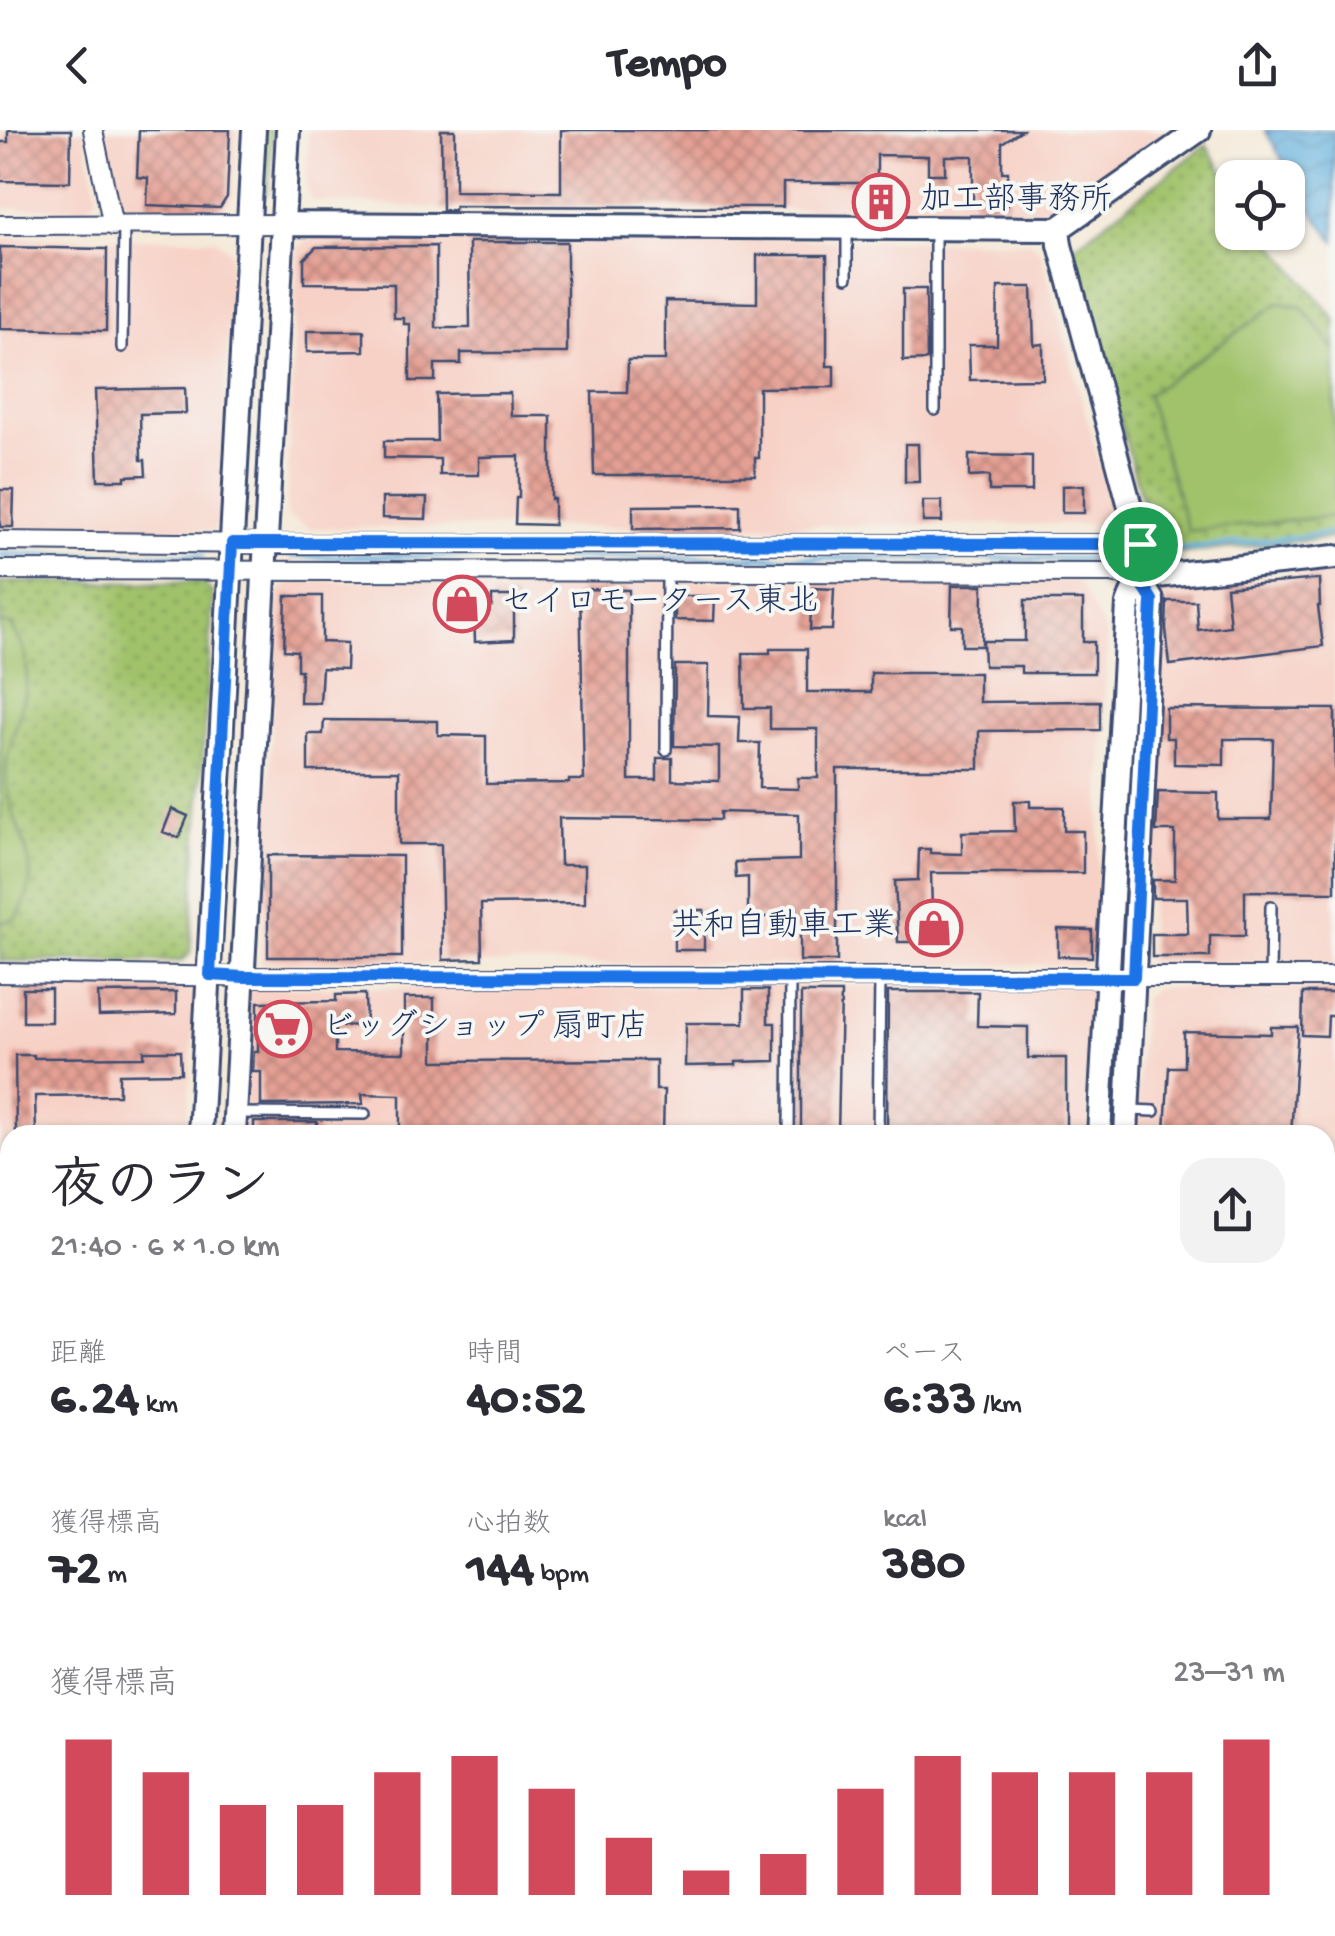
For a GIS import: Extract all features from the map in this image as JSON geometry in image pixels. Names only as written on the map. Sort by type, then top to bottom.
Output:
[{"type":"street","points":[[93,130],[119,226]]},
{"type":"street","points":[[201,1125],[254,130]]},
{"type":"street","points":[[235,1124],[288,130]]},
{"type":"street","points":[[0,225],[1058,229],[1199,130]]},
{"type":"street","points":[[1058,229],[1140,544],[1138,578],[1128,604],[1100,1125]]},
{"type":"street","points":[[0,541],[1140,544]]},
{"type":"street","points":[[0,570],[1111,573],[1138,578],[1335,556]]},
{"type":"street","points":[[1126,1125],[1152,600],[1138,578]]},
{"type":"street","points":[[0,973],[244,977],[1335,978]]},
{"type":"lane","points":[[119,226],[122,347]]},
{"type":"lane","points":[[848,228],[848,277]]},
{"type":"lane","points":[[935,228],[935,410]]},
{"type":"lane","points":[[666,750],[667,571]]},
{"type":"lane","points":[[1270,978],[1271,906]]},
{"type":"lane","points":[[789,1125],[790,977]]},
{"type":"lane","points":[[878,1125],[880,978]]},
{"type":"lane","points":[[1127,1110],[1154,1110]]},
{"type":"lane","points":[[235,1124],[366,1114]]},
{"type":"shaded area","points":[[0,130],[84,130],[97,196],[86,208],[0,208]]},
{"type":"shaded area","points":[[106,130],[237,130],[233,196],[223,209],[129,208],[119,195]]},
{"type":"shaded area","points":[[309,130],[1170,130],[1048,210],[438,208],[313,201],[306,186]]},
{"type":"shaded area","points":[[320,234],[1030,242],[1041,252],[1113,512],[1102,524],[309,528],[286,515],[298,247]]},
{"type":"shaded area","points":[[0,238],[215,239],[231,252],[221,523],[213,531],[0,529]]},
{"type":"shaded area","points":[[1335,569],[1335,965],[1148,962],[1162,588]]},
{"type":"shaded area","points":[[293,581],[1078,581],[1107,635],[1095,955],[1082,965],[261,963],[278,592]]},
{"type":"shaded area","points":[[0,985],[177,985],[195,996],[187,1125],[0,1125]]},
{"type":"shaded area","points":[[1089,985],[1097,993],[1088,1125],[243,1125],[249,988]]},
{"type":"shaded area","points":[[1155,988],[1335,988],[1335,1125],[1136,1125],[1143,999]]},
{"type":"green space","points":[[263,130],[272,130],[267,193],[259,189]]},
{"type":"green space","points":[[1206,145],[1216,160],[1215,250],[1278,250],[1335,319],[1335,534],[1331,538],[1157,556],[1077,264],[1069,250]]},
{"type":"green space","points":[[1279,303],[1302,307],[1335,350],[1335,516],[1188,531],[1147,395]]},
{"type":"green space","points":[[0,582],[203,582],[213,594],[190,953],[182,961],[0,961]]},
{"type":"green space","points":[[0,622],[12,626],[26,658],[25,693],[6,772],[9,797],[26,848],[30,881],[16,919],[0,923]]},
{"type":"water","points":[[1265,130],[1334,131],[1335,242],[1305,198],[1305,160],[1283,160]]},
{"type":"building","points":[[8,130],[71,130],[70,182],[0,181],[0,142],[8,142]]},
{"type":"building","points":[[139,130],[230,130],[227,197],[220,208],[147,205],[148,178],[137,177]]},
{"type":"building","points":[[441,130],[455,130],[455,191],[561,192],[561,130],[1022,130],[1002,143],[1002,172],[1008,172],[1008,204],[973,204],[973,156],[945,156],[945,174],[928,174],[928,156],[877,155],[877,207],[862,207],[862,183],[783,183],[783,207],[455,206],[454,210],[442,210]]},
{"type":"building","points":[[469,242],[567,242],[567,353],[461,353],[461,364],[435,364],[435,381],[410,381],[410,324],[404,324],[404,318],[394,318],[394,284],[304,283],[304,259],[316,247],[436,246],[436,328],[470,328]]},
{"type":"building","points":[[0,247],[107,249],[106,331],[0,329]]},
{"type":"building","points":[[757,255],[827,255],[827,366],[834,366],[834,387],[759,388],[759,458],[755,458],[755,475],[594,475],[592,392],[627,392],[628,360],[665,360],[665,301],[757,303]]},
{"type":"building","points":[[998,287],[1032,287],[1034,345],[1043,344],[1043,379],[970,380],[969,345],[997,345]]},
{"type":"building","points":[[903,289],[926,289],[927,360],[903,361]]},
{"type":"building","points":[[307,331],[364,331],[364,351],[307,352]]},
{"type":"building","points":[[185,388],[186,413],[140,414],[141,460],[145,460],[146,475],[98,480],[95,390]]},
{"type":"building","points":[[510,393],[511,416],[551,416],[554,525],[515,524],[519,456],[479,457],[479,475],[440,475],[440,459],[384,458],[384,441],[437,441],[436,394]]},
{"type":"building","points":[[905,444],[918,444],[919,482],[905,482]]},
{"type":"building","points":[[969,455],[1032,456],[1032,491],[989,491],[989,476],[969,477]]},
{"type":"building","points":[[1084,485],[1084,513],[1062,513],[1062,486]]},
{"type":"building","points":[[0,490],[14,490],[13,527],[0,527]]},
{"type":"building","points":[[382,498],[427,498],[426,519],[382,518]]},
{"type":"building","points":[[923,501],[942,501],[942,522],[923,522]]},
{"type":"building","points":[[740,505],[740,528],[633,529],[633,506]]},
{"type":"building","points":[[1319,579],[1323,646],[1170,665],[1167,601],[1196,601],[1198,630],[1230,626],[1226,587]]},
{"type":"building","points":[[952,585],[983,585],[982,646],[962,646],[962,626],[951,626]]},
{"type":"building","points":[[812,588],[834,589],[832,630],[810,630]]},
{"type":"building","points":[[580,589],[629,590],[629,780],[657,780],[657,758],[672,758],[672,780],[719,781],[719,747],[674,746],[675,665],[709,665],[708,716],[740,717],[739,743],[760,743],[759,788],[798,789],[798,778],[818,778],[818,729],[770,729],[770,708],[744,708],[743,653],[770,653],[770,649],[807,649],[807,692],[871,692],[871,673],[979,673],[979,702],[1100,701],[1100,730],[979,731],[979,769],[837,769],[837,961],[800,961],[800,928],[776,928],[776,917],[748,917],[748,877],[736,878],[735,862],[799,860],[799,814],[720,812],[720,820],[559,818],[560,865],[585,865],[585,903],[481,904],[482,959],[443,960],[441,844],[399,844],[399,771],[308,771],[308,734],[323,734],[324,720],[438,721],[438,735],[486,736],[486,784],[584,780]]},
{"type":"building","points":[[286,596],[322,596],[322,642],[347,643],[346,669],[322,668],[320,703],[300,703],[297,651],[284,650]]},
{"type":"building","points":[[492,596],[514,596],[514,640],[475,642],[474,606],[492,606]]},
{"type":"building","points":[[675,596],[715,596],[714,621],[675,620]]},
{"type":"building","points":[[1025,600],[1083,600],[1083,642],[1094,642],[1094,673],[1021,673],[1021,666],[984,666],[983,641],[1025,641]]},
{"type":"building","points":[[1166,708],[1335,709],[1335,892],[1245,891],[1245,936],[1210,936],[1210,957],[1152,957],[1152,934],[1188,934],[1187,898],[1153,898],[1153,880],[1175,880],[1175,831],[1156,831],[1158,792],[1218,793],[1218,819],[1271,819],[1273,739],[1224,739],[1224,765],[1174,764],[1174,738],[1166,738]]},
{"type":"building","points":[[1014,801],[1030,801],[1030,807],[1064,807],[1064,831],[1083,831],[1083,873],[931,873],[932,911],[957,911],[957,942],[898,942],[895,881],[918,880],[919,849],[962,854],[962,832],[1015,831]]},
{"type":"building","points":[[172,809],[188,816],[179,838],[163,832]]},
{"type":"building","points":[[268,855],[402,856],[402,957],[268,957]]},
{"type":"building","points":[[674,910],[704,910],[704,950],[674,950]]},
{"type":"building","points":[[1058,929],[1092,930],[1092,957],[1058,956]]},
{"type":"building","points":[[23,989],[51,989],[51,1022],[23,1022]]},
{"type":"building","points":[[744,990],[768,990],[768,1023],[775,1023],[775,1061],[685,1066],[686,1023],[744,1023]]},
{"type":"building","points":[[176,992],[176,1014],[99,1016],[98,993]]},
{"type":"building","points":[[888,992],[978,992],[977,1026],[1028,1027],[1028,1058],[1066,1058],[1066,1125],[887,1125]]},
{"type":"building","points":[[801,993],[841,993],[838,1125],[801,1125]]},
{"type":"building","points":[[1303,993],[1335,993],[1335,1016],[1328,1016],[1327,1036],[1302,1035]]},
{"type":"building","points":[[365,994],[366,1025],[335,1026],[335,1052],[404,1053],[404,998],[434,998],[434,1061],[656,1060],[656,1090],[664,1090],[663,1125],[400,1125],[400,1095],[362,1094],[363,1104],[261,1105],[261,1072],[253,1072],[254,1051],[258,1052],[258,1002],[336,1001],[336,995]]},
{"type":"building","points":[[1271,1027],[1298,1027],[1292,1125],[1165,1125],[1169,1067],[1184,1067],[1184,1032],[1271,1034]]},
{"type":"building","points":[[144,1051],[180,1051],[181,1073],[119,1074],[119,1095],[35,1096],[36,1125],[16,1125],[15,1055],[144,1057]]},
{"type":"building","points":[[254,1122],[317,1122],[317,1125]]},
{"type":"waterway","points":[[1165,551],[1335,533]]},
{"type":"waterway","points":[[0,555],[203,555]]},
{"type":"waterway","points":[[291,556],[1102,559]]},
{"type":"place","name":"加工部事務所","points":[[881,202]]},
{"type":"place","name":"セイロモータース東北","points":[[462,604]]},
{"type":"place","name":"共和自動車工業","points":[[934,928]]},
{"type":"place","name":"ビッグショップ 扇町店","points":[[283,1029]]},
{"type":"route","points":[[232,543],[1140,544],[1138,578],[1152,600],[1134,978],[210,975],[232,543]]}]
